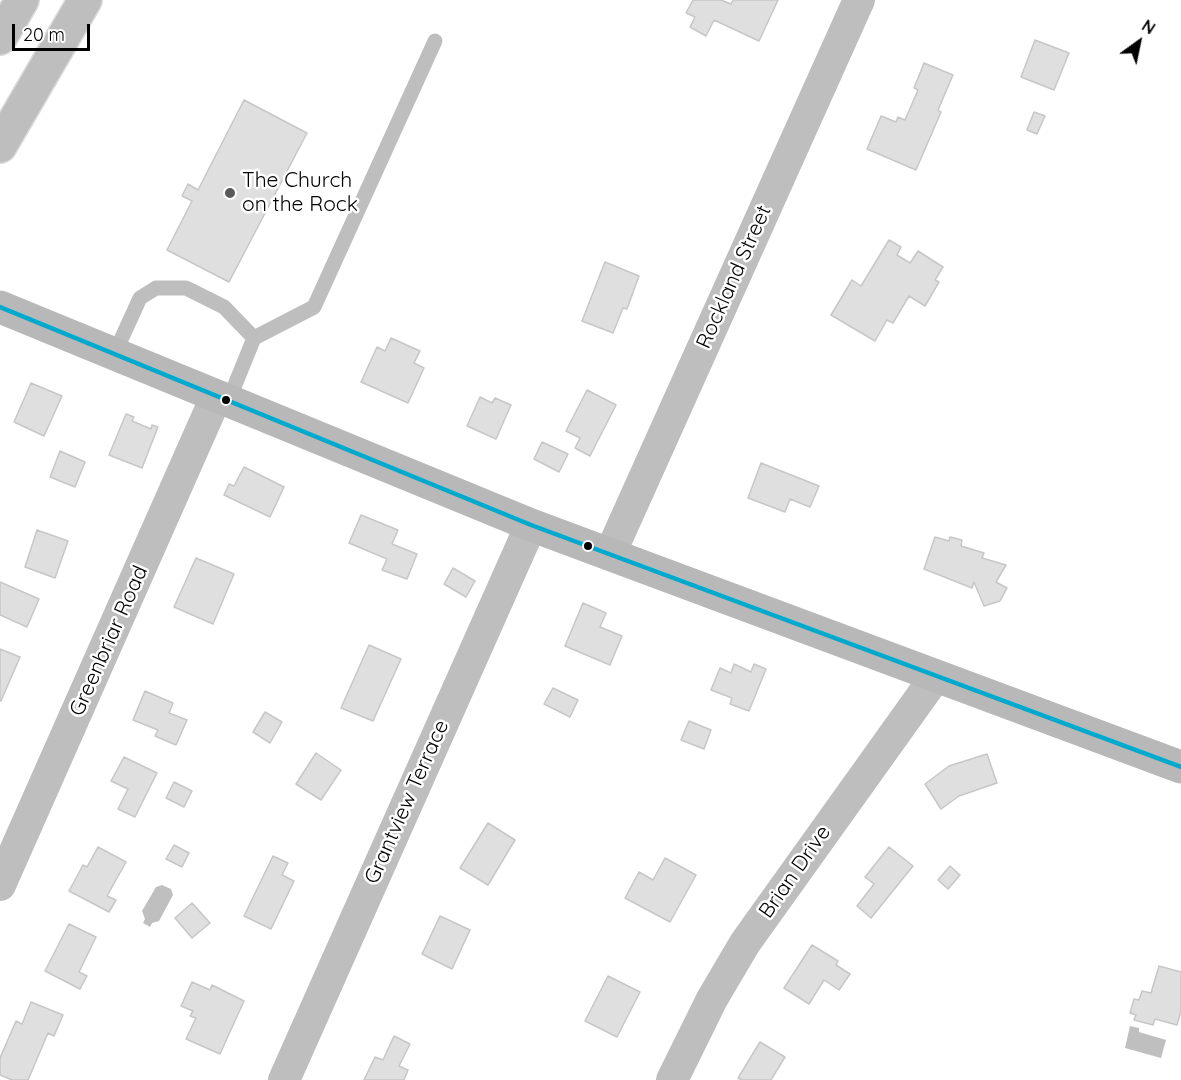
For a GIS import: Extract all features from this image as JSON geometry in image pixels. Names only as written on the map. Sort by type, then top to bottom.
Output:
[{"type":"highway","points":[[0,38],[22,0]]},
{"type":"highway","points":[[0,146],[85,0]]},
{"type":"main road","points":[[0,307],[531,525],[1181,767]]},
{"type":"street","name":"Rockland Street","points":[[610,554],[859,0]]},
{"type":"street","name":"Greenbriar Road","points":[[0,885],[222,399]]},
{"type":"street","name":"Grantview Terrace","points":[[284,1080],[531,525]]},
{"type":"street","name":"Brian Drive","points":[[672,1080],[712,999],[745,943],[936,676]]},
{"type":"lane","points":[[222,399],[254,338],[314,307],[435,41]]},
{"type":"lane","points":[[114,355],[140,298],[156,288],[186,288],[224,307],[254,338]]},
{"type":"shaded area","points":[[162,885],[171,889],[173,895],[159,921],[152,923],[150,927],[143,923],[145,919],[142,911],[156,887]]},
{"type":"shaded area","points":[[1130,1026],[1139,1028],[1139,1032],[1166,1040],[1161,1058],[1125,1048]]},
{"type":"building","points":[[693,0],[721,0],[731,4],[733,0],[778,0],[759,41],[714,20],[706,36],[690,27],[695,17],[686,13]]},
{"type":"building","points":[[1035,40],[1069,53],[1054,90],[1021,77]]},
{"type":"building","points":[[924,63],[953,75],[938,110],[941,112],[916,170],[867,149],[881,116],[896,122],[898,117],[905,120],[918,90],[914,88]]},
{"type":"building","name":"The Church on the Rock","points":[[244,100],[307,133],[229,282],[167,250],[192,201],[182,196],[188,184],[198,190]]},
{"type":"building","points":[[1034,112],[1045,116],[1037,134],[1027,130]]},
{"type":"building","points":[[889,240],[901,247],[897,255],[910,263],[918,251],[943,267],[935,280],[939,282],[925,306],[909,296],[893,323],[887,320],[875,341],[831,315],[852,280],[861,286]]},
{"type":"building","points":[[605,262],[639,276],[627,309],[623,308],[613,333],[582,321]]},
{"type":"building","points":[[391,338],[420,351],[414,363],[424,368],[408,403],[361,382],[377,347],[385,351]]},
{"type":"building","points":[[31,383],[62,396],[44,436],[14,422]]},
{"type":"building","points":[[587,390],[616,405],[590,456],[575,448],[580,438],[566,431]]},
{"type":"building","points":[[480,397],[492,403],[495,398],[511,405],[496,439],[467,426]]},
{"type":"building","points":[[126,414],[134,417],[132,421],[151,429],[152,425],[158,427],[142,468],[109,455]]},
{"type":"building","points":[[542,442],[568,454],[559,472],[534,459]]},
{"type":"building","points":[[60,451],[85,462],[75,487],[50,477]]},
{"type":"building","points":[[761,463],[819,486],[810,507],[790,499],[785,512],[748,498]]},
{"type":"building","points":[[244,467],[284,487],[270,517],[224,495],[229,484],[234,486]]},
{"type":"building","points":[[361,515],[398,530],[392,544],[417,554],[407,579],[382,570],[387,559],[349,543]]},
{"type":"building","points":[[37,530],[68,541],[55,578],[25,567]]},
{"type":"building","points":[[935,537],[949,541],[950,537],[962,540],[961,546],[984,553],[982,558],[1006,565],[996,582],[1007,588],[1000,601],[984,606],[974,582],[972,588],[924,569]]},
{"type":"building","points":[[196,558],[234,574],[213,624],[174,607]]},
{"type":"building","points":[[453,568],[475,581],[466,597],[444,584]]},
{"type":"building","points":[[0,582],[39,599],[27,627],[0,615]]},
{"type":"building","points":[[583,603],[606,613],[600,627],[622,636],[610,665],[565,646]]},
{"type":"building","points":[[369,645],[401,659],[373,721],[341,708]]},
{"type":"building","points":[[0,649],[20,657],[1,701],[0,701]]},
{"type":"building","points":[[734,664],[751,672],[754,664],[766,669],[749,711],[730,704],[732,698],[711,690],[720,668],[731,673]]},
{"type":"building","points":[[553,688],[578,700],[570,717],[544,704]]},
{"type":"building","points":[[145,691],[173,703],[169,713],[187,720],[176,745],[155,736],[158,730],[133,720]]},
{"type":"building","points":[[265,712],[282,722],[270,743],[253,732]]},
{"type":"building","points":[[689,721],[711,730],[704,749],[681,740]]},
{"type":"building","points":[[316,753],[341,770],[321,800],[296,784]]},
{"type":"building","points":[[987,754],[997,783],[959,796],[941,809],[925,784],[949,766]]},
{"type":"building","points":[[124,757],[157,773],[135,817],[118,809],[128,789],[111,781]]},
{"type":"building","points":[[174,782],[192,791],[184,807],[166,798]]},
{"type":"building","points":[[488,823],[515,840],[488,885],[460,868]]},
{"type":"building","points":[[174,845],[189,853],[182,867],[166,859]]},
{"type":"building","points":[[98,847],[126,862],[107,896],[116,900],[109,912],[69,891],[83,865],[87,867]]},
{"type":"building","points":[[889,847],[913,866],[871,918],[857,906],[874,884],[865,877]]},
{"type":"building","points":[[273,856],[288,863],[282,875],[294,881],[271,929],[244,916]]},
{"type":"building","points":[[665,858],[696,875],[670,922],[625,898],[639,872],[653,880]]},
{"type":"building","points":[[950,866],[960,875],[948,889],[938,880]]},
{"type":"building","points":[[192,903],[210,923],[192,938],[175,918]]},
{"type":"building","points":[[440,916],[470,930],[452,969],[422,954]]},
{"type":"building","points":[[69,924],[96,937],[79,972],[87,976],[80,989],[45,971]]},
{"type":"building","points":[[812,945],[838,961],[836,965],[850,974],[839,990],[824,980],[809,1004],[784,988]]},
{"type":"building","points":[[1159,966],[1181,972],[1181,1011],[1177,1025],[1155,1019],[1153,1025],[1134,1020],[1136,1015],[1130,1013],[1134,999],[1139,1000],[1142,991],[1151,993]]},
{"type":"building","points":[[608,976],[640,992],[617,1037],[585,1021]]},
{"type":"building","points":[[192,982],[210,990],[212,985],[244,1001],[220,1054],[186,1039],[196,1018],[190,1016],[193,1011],[181,1006]]},
{"type":"building","points":[[31,1002],[63,1015],[54,1036],[48,1033],[28,1080],[12,1080],[0,1075],[0,1058],[16,1021],[22,1024]]},
{"type":"building","points":[[394,1036],[410,1044],[399,1066],[408,1070],[404,1080],[364,1080],[375,1057],[383,1060]]},
{"type":"building","points":[[760,1042],[785,1057],[771,1080],[738,1078]]},
{"type":"transit line","points":[[0,307],[531,525],[1181,767]]},
{"type":"place","name":"The Church on the Rock","points":[[230,193]]}]
